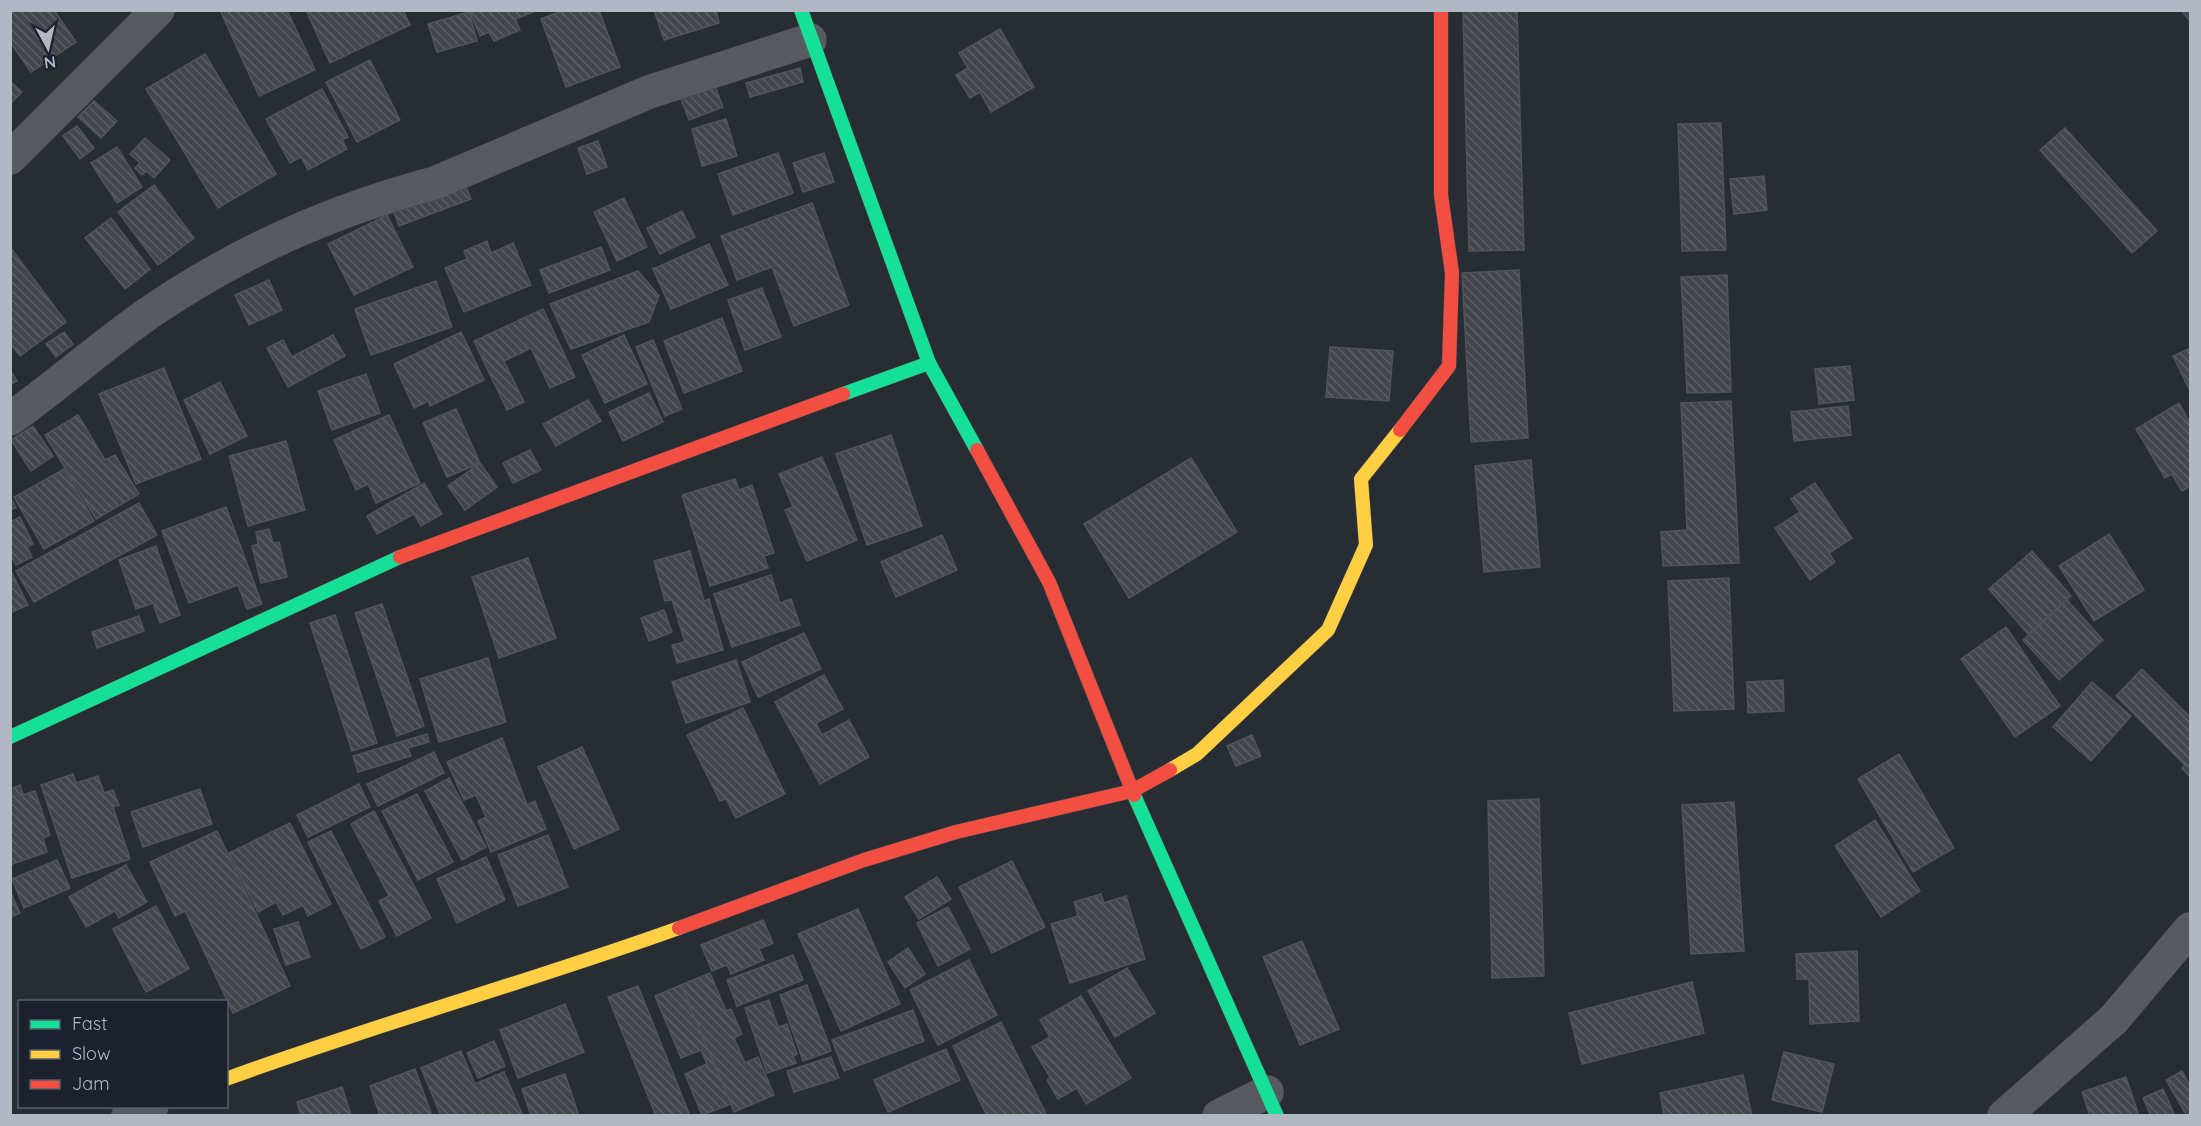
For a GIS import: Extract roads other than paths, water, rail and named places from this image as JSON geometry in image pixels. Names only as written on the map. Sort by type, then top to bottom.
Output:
[{"type":"street","points":[[10,158],[158,10]]},
{"type":"street","points":[[228,1078],[332,1040],[615,951],[864,860],[956,832],[1132,791],[1197,754],[1328,630],[1366,545],[1361,479],[1449,366],[1452,273],[1441,195],[1441,10]]},
{"type":"street","points":[[10,419],[150,312],[285,235],[333,215],[435,183],[805,26],[929,363],[1049,582],[1132,791],[1272,1104],[1218,1116]]},
{"type":"street","points":[[10,737],[425,546],[929,363]]},
{"type":"street","points":[[2004,1116],[2114,1019],[2190,929]]},
{"type":"street","points":[[128,1116],[150,1108]]}]
